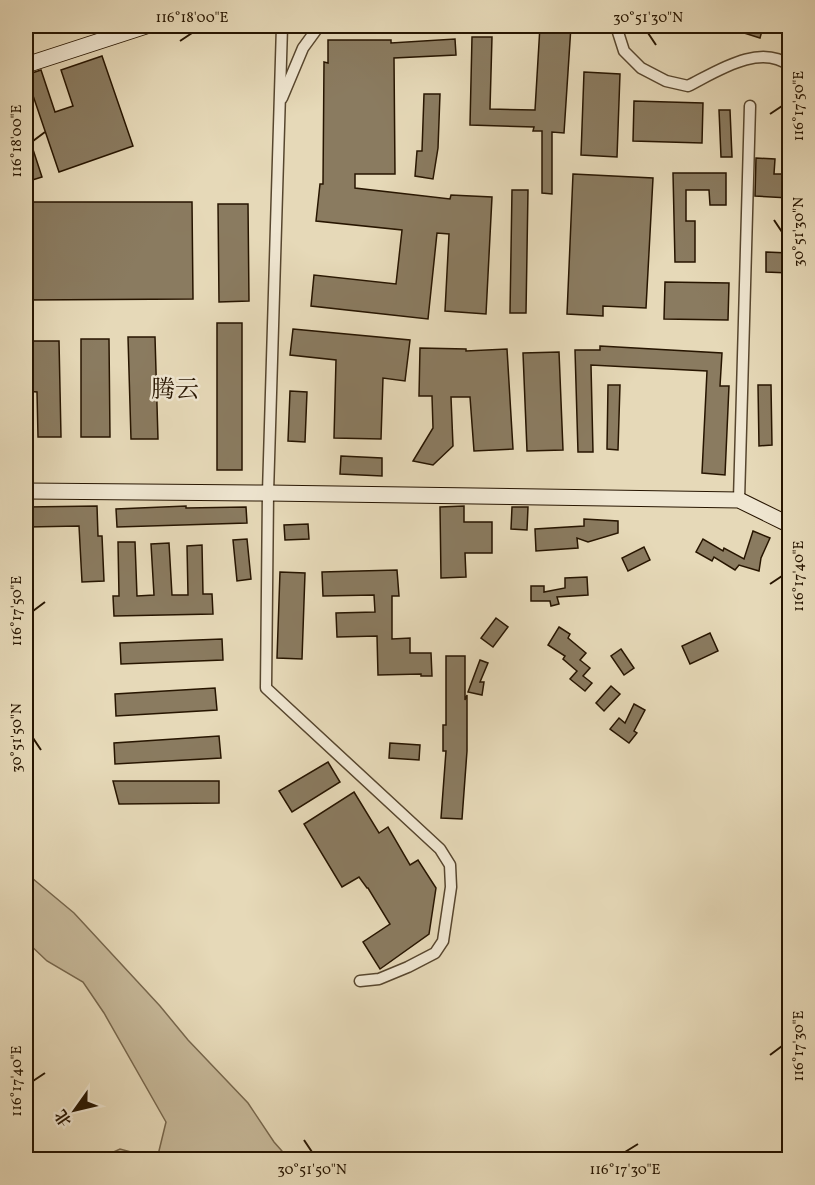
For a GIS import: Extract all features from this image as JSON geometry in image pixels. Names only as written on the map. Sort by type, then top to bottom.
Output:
[{"type":"street","points":[[26,65],[146,26]]},
{"type":"street","points":[[282,26],[268,493],[266,688],[440,849],[450,865],[451,886],[443,941],[435,953],[379,979],[360,981]]},
{"type":"street","points":[[279,104],[303,48],[319,26],[324,26]]},
{"type":"street","points":[[615,26],[624,51],[641,68],[666,81],[688,86],[730,64],[760,56],[784,62],[789,66]]},
{"type":"street","points":[[739,500],[750,105]]},
{"type":"street","points":[[26,491],[739,500],[789,525]]},
{"type":"shaded area","points":[[26,873],[74,913],[160,1006],[188,1040],[248,1103],[274,1142],[289,1159],[157,1159],[166,1122],[104,1013],[83,982],[47,961],[26,941]]},
{"type":"shaded area","points":[[120,1149],[157,1159],[98,1159]]},
{"type":"building","points":[[540,26],[571,26],[564,133],[552,132],[552,194],[542,193],[542,131],[533,131],[534,127],[470,125],[472,37],[492,37],[490,109],[535,110]]},
{"type":"building","points":[[743,26],[763,27],[760,38],[741,32]]},
{"type":"building","points":[[455,39],[456,55],[394,58],[395,174],[355,174],[355,188],[450,199],[451,195],[492,197],[486,314],[445,311],[449,234],[437,233],[428,319],[311,306],[314,275],[396,284],[402,230],[316,221],[320,184],[323,184],[324,62],[328,63],[328,40],[391,40],[391,43]]},
{"type":"building","points":[[102,56],[133,146],[59,172],[26,75],[41,70],[55,112],[73,106],[61,70]]},
{"type":"building","points":[[584,72],[620,74],[617,157],[581,155]]},
{"type":"building","points":[[424,94],[440,94],[438,148],[433,179],[415,176],[417,151],[422,151]]},
{"type":"building","points":[[634,101],[703,103],[702,143],[633,141]]},
{"type":"building","points":[[719,110],[730,110],[732,157],[721,157]]},
{"type":"building","points":[[26,131],[42,177],[26,182]]},
{"type":"building","points":[[756,158],[775,159],[774,174],[789,174],[789,198],[755,196]]},
{"type":"building","points":[[673,173],[726,173],[726,205],[710,205],[709,190],[686,190],[686,221],[695,221],[695,262],[675,262]]},
{"type":"building","points":[[573,174],[653,178],[646,308],[603,306],[603,316],[567,314]]},
{"type":"building","points":[[512,190],[528,190],[526,313],[510,313]]},
{"type":"building","points":[[26,202],[192,202],[193,299],[26,300]]},
{"type":"building","points":[[218,204],[248,204],[249,301],[219,302]]},
{"type":"building","points":[[766,252],[789,253],[789,273],[766,272]]},
{"type":"building","points":[[665,282],[729,283],[728,320],[664,319]]},
{"type":"building","points":[[217,323],[242,323],[242,470],[217,470]]},
{"type":"building","points":[[293,329],[410,340],[405,381],[383,378],[381,439],[334,438],[336,360],[290,355]]},
{"type":"building","points":[[128,337],[155,337],[158,439],[131,439]]},
{"type":"building","points":[[81,339],[109,339],[110,437],[81,437]]},
{"type":"building","points":[[26,341],[59,341],[61,437],[38,437],[37,392],[26,391]]},
{"type":"building","points":[[600,346],[722,353],[720,386],[729,386],[725,475],[702,473],[707,371],[591,365],[593,452],[578,452],[575,350],[600,350]]},
{"type":"building","points":[[420,348],[466,349],[466,351],[507,349],[513,449],[474,451],[470,397],[451,397],[453,446],[433,465],[413,461],[433,428],[432,396],[419,396]]},
{"type":"building","points":[[559,352],[563,450],[527,451],[523,353]]},
{"type":"building","points":[[608,385],[620,385],[618,450],[607,449]]},
{"type":"building","points":[[758,385],[771,385],[772,445],[759,446]]},
{"type":"building","points":[[290,391],[307,392],[305,442],[288,441]]},
{"type":"building","points":[[341,456],[382,458],[382,476],[340,474]]},
{"type":"building","points":[[97,506],[98,536],[102,536],[104,581],[82,582],[79,526],[28,527],[27,507]]},
{"type":"building","points":[[186,506],[186,508],[246,507],[247,523],[117,527],[116,509]]},
{"type":"building","points":[[464,506],[464,522],[492,522],[492,553],[465,553],[466,577],[441,578],[440,507]]},
{"type":"building","points":[[512,507],[528,507],[527,530],[511,529]]},
{"type":"building","points":[[584,519],[618,521],[618,533],[588,542],[577,538],[578,548],[536,551],[535,529],[584,526]]},
{"type":"building","points":[[308,524],[309,539],[285,540],[284,525]]},
{"type":"building","points":[[753,531],[770,538],[761,558],[759,571],[739,565],[735,570],[714,557],[712,561],[696,552],[703,539],[723,551],[724,548],[744,559]]},
{"type":"building","points":[[247,539],[251,579],[237,581],[233,540]]},
{"type":"building","points":[[118,542],[135,542],[137,596],[154,595],[151,544],[169,543],[172,595],[188,595],[187,546],[202,545],[203,594],[212,594],[213,614],[114,616],[113,596],[119,596]]},
{"type":"building","points":[[644,547],[650,560],[628,571],[622,558]]},
{"type":"building","points":[[397,570],[399,596],[392,596],[392,639],[410,638],[410,653],[431,653],[432,676],[378,675],[377,636],[337,637],[336,613],[375,612],[374,595],[323,596],[322,572]]},
{"type":"building","points":[[280,572],[305,573],[302,659],[277,658]]},
{"type":"building","points":[[587,577],[588,595],[557,597],[559,604],[551,606],[550,601],[531,601],[531,586],[544,586],[544,592],[565,588],[565,578]]},
{"type":"building","points":[[496,618],[508,627],[493,647],[481,638]]},
{"type":"building","points":[[559,627],[570,634],[568,638],[586,653],[580,660],[590,668],[583,676],[592,683],[585,691],[570,679],[577,671],[563,659],[565,656],[548,645]]},
{"type":"building","points":[[710,633],[718,651],[690,664],[682,646]]},
{"type":"building","points":[[222,639],[223,660],[121,664],[120,643]]},
{"type":"building","points":[[621,649],[634,668],[624,675],[611,656]]},
{"type":"building","points":[[446,656],[465,656],[467,751],[462,819],[441,818],[446,751],[443,751],[443,725],[446,725]]},
{"type":"building","points":[[480,660],[488,663],[480,682],[484,682],[482,695],[468,692]]},
{"type":"building","points":[[611,686],[620,694],[604,711],[596,703]]},
{"type":"building","points":[[215,688],[217,710],[116,716],[115,694]]},
{"type":"building","points":[[634,704],[645,710],[634,731],[637,733],[629,743],[610,729],[619,718],[625,723]]},
{"type":"building","points":[[219,736],[221,758],[115,764],[114,743]]},
{"type":"building","points":[[390,743],[420,745],[419,760],[389,758]]},
{"type":"building","points":[[328,762],[340,782],[292,812],[279,791]]},
{"type":"building","points":[[113,781],[219,781],[219,803],[119,804]]},
{"type":"building","points":[[354,792],[379,833],[388,827],[410,865],[418,860],[436,888],[429,934],[380,969],[363,942],[390,924],[359,877],[342,887],[304,824]]},
{"type":"district","name":"腾云","points":[[175,389]]}]
